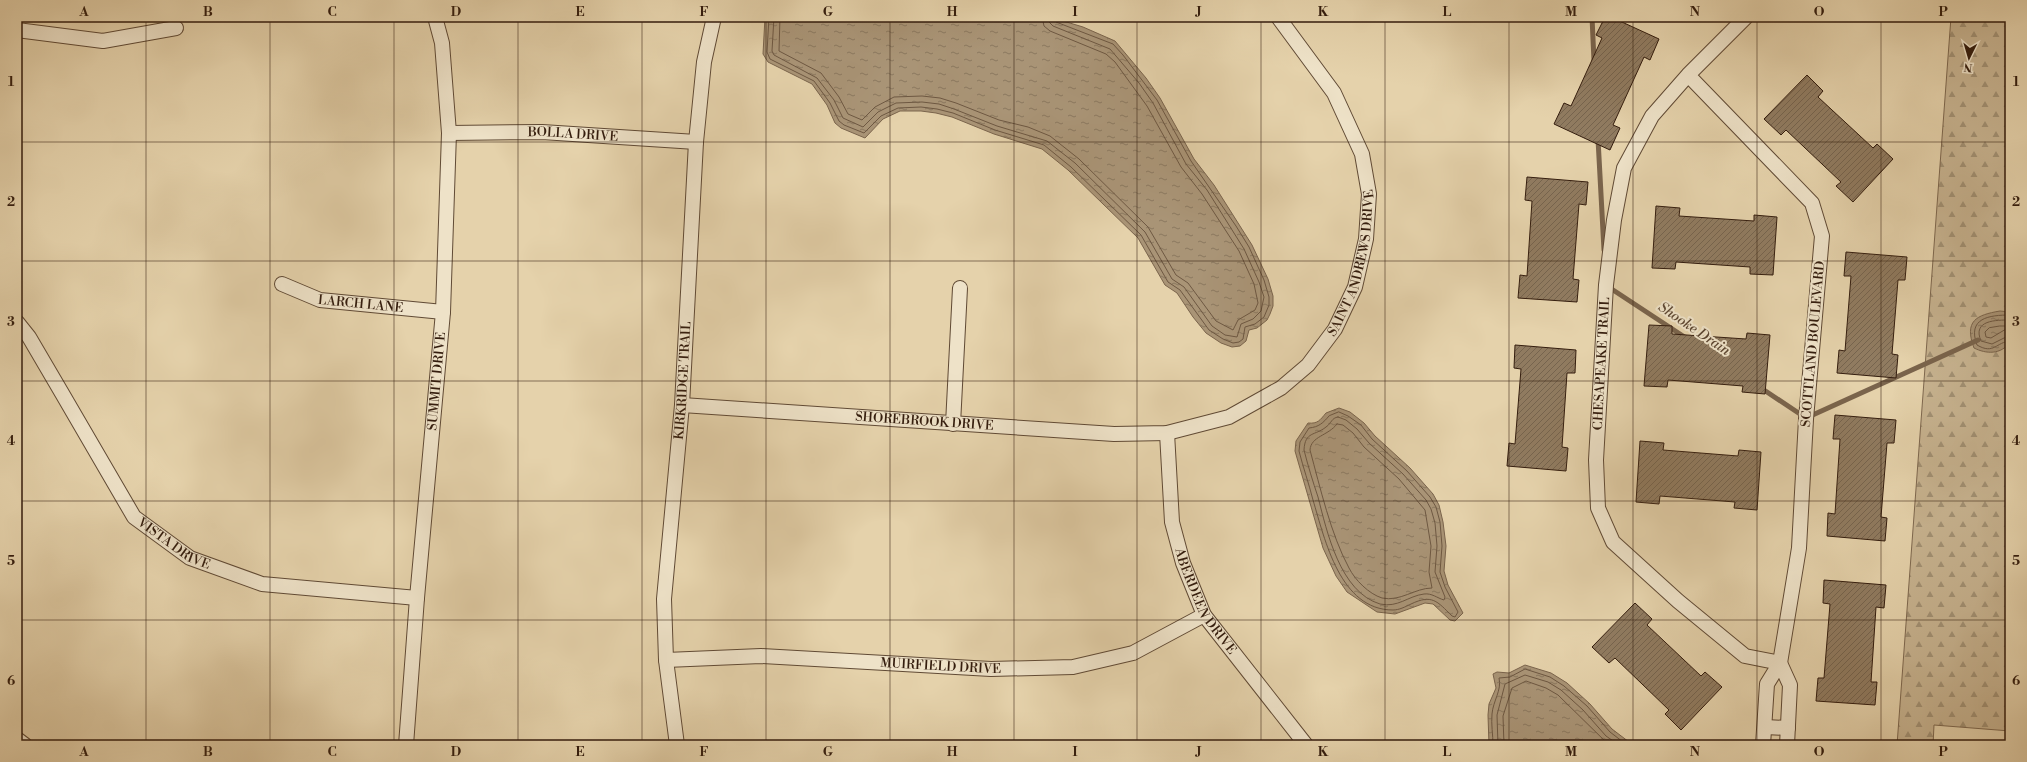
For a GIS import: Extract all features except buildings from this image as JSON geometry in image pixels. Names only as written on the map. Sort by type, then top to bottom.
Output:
[{"type":"street","name":"SUMMIT DRIVE","points":[[406,745],[417,598],[443,312],[449,133],[442,43],[435,17]]},
{"type":"street","name":"KIRKRIDGE TRAIL","points":[[676,745],[666,660],[664,599],[682,405],[696,142],[704,62],[714,17]]},
{"type":"street","name":"SAINT ANDREWS DRIVE","points":[[1167,433],[1229,417],[1281,388],[1308,365],[1335,329],[1355,287],[1366,239],[1369,194],[1362,154],[1334,93],[1278,17]]},
{"type":"street","name":"CHESAPEAKE TRAIL","points":[[1746,17],[1688,75],[1652,116],[1624,168],[1614,220],[1606,285],[1596,460],[1598,508],[1613,542],[1678,601],[1745,656],[1780,664]]},
{"type":"street","points":[[17,30],[103,41],[176,28]]},
{"type":"street","name":"SCOTTLAND BOULEVARD","points":[[1688,75],[1812,203],[1822,236],[1806,419],[1799,548],[1780,664],[1767,684],[1763,745]]},
{"type":"street","name":"BOLLA DRIVE","points":[[449,133],[542,132],[696,142]]},
{"type":"street","name":"LARCH LANE","points":[[282,284],[320,300],[443,312]]},
{"type":"street","points":[[953,424],[960,288]]},
{"type":"street","name":"VISTA DRIVE","points":[[17,322],[44,363],[134,517],[190,558],[262,584],[417,598]]},
{"type":"street","name":"SHOREBROOK DRIVE","points":[[682,405],[1114,434],[1167,433]]},
{"type":"street","name":"ABERDEEN DRIVE","points":[[1167,433],[1172,522],[1183,563],[1204,615],[1306,745]]},
{"type":"street","name":"MUIRFIELD DRIVE","points":[[666,660],[761,656],[991,669],[1073,667],[1133,653],[1204,615]]},
{"type":"street","points":[[1780,664],[1790,685],[1787,745]]},
{"type":"street","points":[[1764,727],[1788,728]]},
{"type":"street","points":[[17,739],[25,745]]},
{"type":"green space","points":[[1951,17],[2010,17],[2010,731],[1934,725],[1933,745],[1897,745]]},
{"type":"water","points":[[765,17],[1050,17],[1083,27],[1115,41],[1146,78],[1160,98],[1194,159],[1214,185],[1252,245],[1268,279],[1273,296],[1273,306],[1267,320],[1257,328],[1249,330],[1246,341],[1240,346],[1232,347],[1221,343],[1206,333],[1177,293],[1165,285],[1138,238],[1068,170],[1042,149],[994,134],[952,117],[921,111],[900,111],[883,119],[865,138],[841,128],[835,123],[827,105],[812,84],[768,62],[763,54]]},
{"type":"water","points":[[2000,311],[2010,312],[2010,342],[2002,349],[1993,352],[1974,348],[1970,331],[1974,321],[1984,315]]},
{"type":"water","points":[[1339,408],[1350,412],[1364,423],[1375,436],[1410,468],[1433,494],[1439,505],[1446,546],[1444,571],[1448,585],[1463,613],[1455,621],[1450,620],[1433,604],[1425,603],[1395,614],[1377,612],[1347,592],[1336,576],[1323,548],[1295,451],[1296,441],[1308,423],[1317,422],[1326,413]]},
{"type":"water","points":[[1525,665],[1551,673],[1567,683],[1590,704],[1612,729],[1633,745],[1489,745],[1489,704],[1496,688],[1493,674],[1497,672],[1509,673]]},
{"type":"waterway","name":"Shooke Drain","points":[[1592,17],[1594,61]]},
{"type":"waterway","name":"Shooke Drain","points":[[1598,139],[1604,250]]},
{"type":"waterway","name":"Shooke Drain","points":[[1607,286],[1686,338]]},
{"type":"waterway","name":"Shooke Drain","points":[[1761,388],[1806,418],[1978,340]]}]
